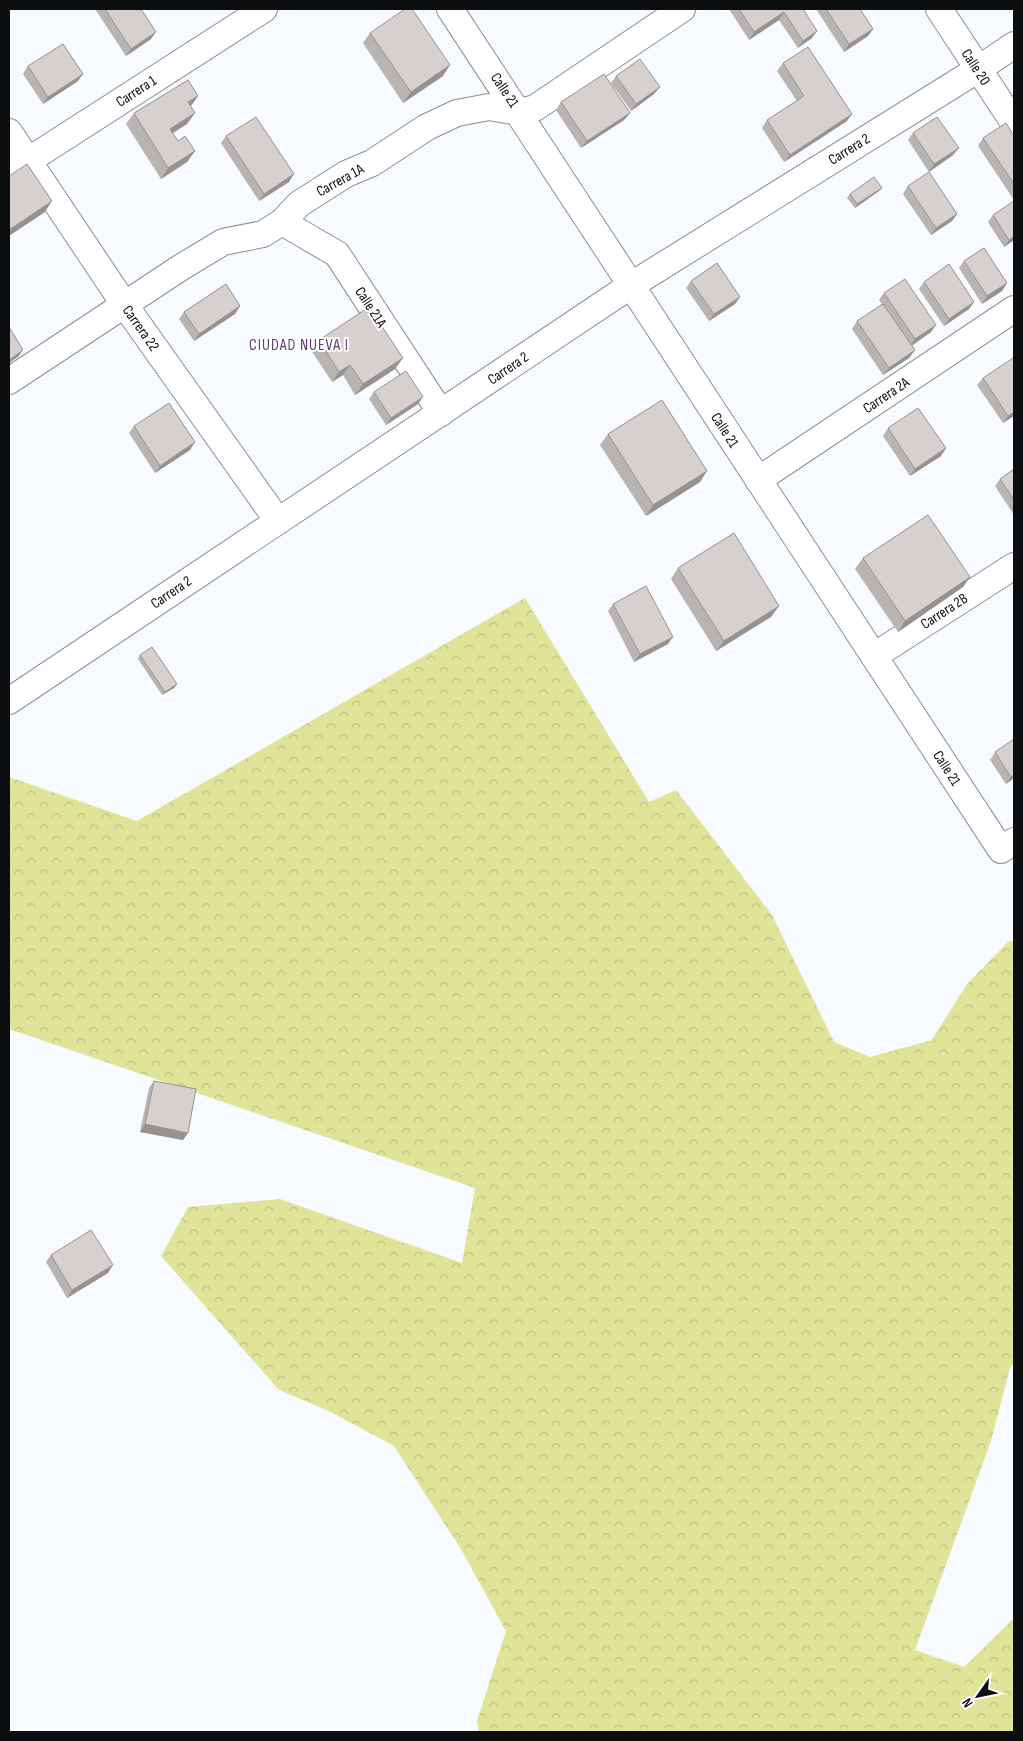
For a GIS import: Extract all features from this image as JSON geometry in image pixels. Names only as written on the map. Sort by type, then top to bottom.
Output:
[{"type":"street","name":"Carrera 1","points":[[18,167],[264,9]]},
{"type":"street","name":"Calle 21","points":[[450,9],[520,112],[630,286],[874,656],[1008,846]]},
{"type":"street","points":[[520,112],[535,108],[682,9]]},
{"type":"street","name":"Calle 20","points":[[939,9],[1014,124]]},
{"type":"street","name":"Carrera 2","points":[[9,701],[630,286],[977,70],[1014,45]]},
{"type":"street","name":"Carrera 1A","points":[[9,381],[124,304],[223,242],[263,234],[282,222],[299,204],[346,174],[372,163],[427,127],[457,113],[489,107],[520,112]]},
{"type":"street","name":"Carrera 22","points":[[9,132],[18,167],[124,304],[278,521]]},
{"type":"street","name":"Calle 21A","points":[[282,222],[336,254],[441,413]]},
{"type":"street","name":"Carrera 2A","points":[[758,480],[1014,309]]},
{"type":"street","name":"Carrera 2B","points":[[874,656],[1014,566]]},
{"type":"green space","points":[[525,598],[649,802],[676,790],[772,915],[834,1042],[870,1057],[932,1040],[967,984],[1009,941],[1014,941],[1014,1363],[1010,1368],[991,1441],[915,1650],[964,1667],[1014,1618],[1014,1732],[479,1732],[477,1721],[506,1631],[461,1549],[394,1446],[329,1411],[279,1390],[161,1256],[188,1207],[280,1199],[462,1263],[475,1188],[9,1029],[9,777],[137,821]]},
{"type":"building","points":[[105,9],[141,9],[156,32],[131,49]]},
{"type":"building","points":[[405,9],[412,9],[450,65],[411,92],[370,33]]},
{"type":"building","points":[[739,9],[803,9],[817,31],[803,41],[784,12],[754,32]]},
{"type":"building","points":[[826,9],[860,9],[873,29],[849,44]]},
{"type":"building","points":[[63,44],[83,74],[48,97],[28,66]]},
{"type":"building","points":[[808,47],[852,114],[790,155],[767,120],[804,96],[783,63]]},
{"type":"building","points":[[640,59],[660,87],[636,104],[616,76]]},
{"type":"building","points":[[604,74],[630,113],[587,141],[561,102]]},
{"type":"building","points":[[188,80],[198,96],[188,102],[195,113],[170,129],[178,141],[185,136],[195,151],[168,168],[134,113]]},
{"type":"building","points":[[256,117],[294,174],[264,194],[226,136]]},
{"type":"building","points":[[937,117],[959,148],[934,164],[913,133]]},
{"type":"building","points":[[1006,123],[1014,136],[1014,184],[983,138]]},
{"type":"building","points":[[27,164],[52,201],[9,230],[9,176]]},
{"type":"building","points":[[929,172],[957,214],[936,228],[908,186]]},
{"type":"building","points":[[874,177],[882,188],[857,204],[850,194]]},
{"type":"building","points":[[1014,201],[1014,236],[1009,240],[993,215]]},
{"type":"building","points":[[984,248],[1007,283],[987,296],[964,261]]},
{"type":"building","points":[[717,263],[740,297],[714,314],[691,281]]},
{"type":"building","points":[[949,264],[974,302],[949,319],[924,282]]},
{"type":"building","points":[[905,279],[936,325],[915,339],[884,293]]},
{"type":"building","points":[[226,284],[240,306],[199,334],[184,312]]},
{"type":"building","points":[[883,304],[915,350],[889,368],[857,321]]},
{"type":"building","points":[[369,307],[403,358],[363,384],[350,365],[339,372],[319,340]]},
{"type":"building","points":[[9,327],[23,350],[9,360]]},
{"type":"building","points":[[1013,358],[1014,412],[1008,416],[983,378]]},
{"type":"building","points":[[406,371],[423,397],[391,418],[374,392]]},
{"type":"building","points":[[662,400],[707,471],[653,505],[608,434]]},
{"type":"building","points":[[169,403],[195,442],[160,466],[134,426]]},
{"type":"building","points":[[918,408],[946,448],[915,469],[888,428]]},
{"type":"building","points":[[1014,469],[1014,500],[1000,479]]},
{"type":"building","points":[[928,515],[970,577],[905,621],[863,558]]},
{"type":"building","points":[[734,533],[779,606],[724,641],[678,568]]},
{"type":"building","points":[[646,586],[673,637],[640,654],[613,604]]},
{"type":"building","points":[[152,647],[177,684],[165,692],[140,655]]},
{"type":"building","points":[[1014,739],[1014,775],[1011,777],[995,752]]},
{"type":"building","points":[[154,1081],[196,1089],[188,1133],[145,1124]]},
{"type":"building","points":[[91,1230],[113,1265],[72,1290],[51,1255]]},
{"type":"district","name":"CIUDAD NUEVA I","points":[[299,344]]}]
